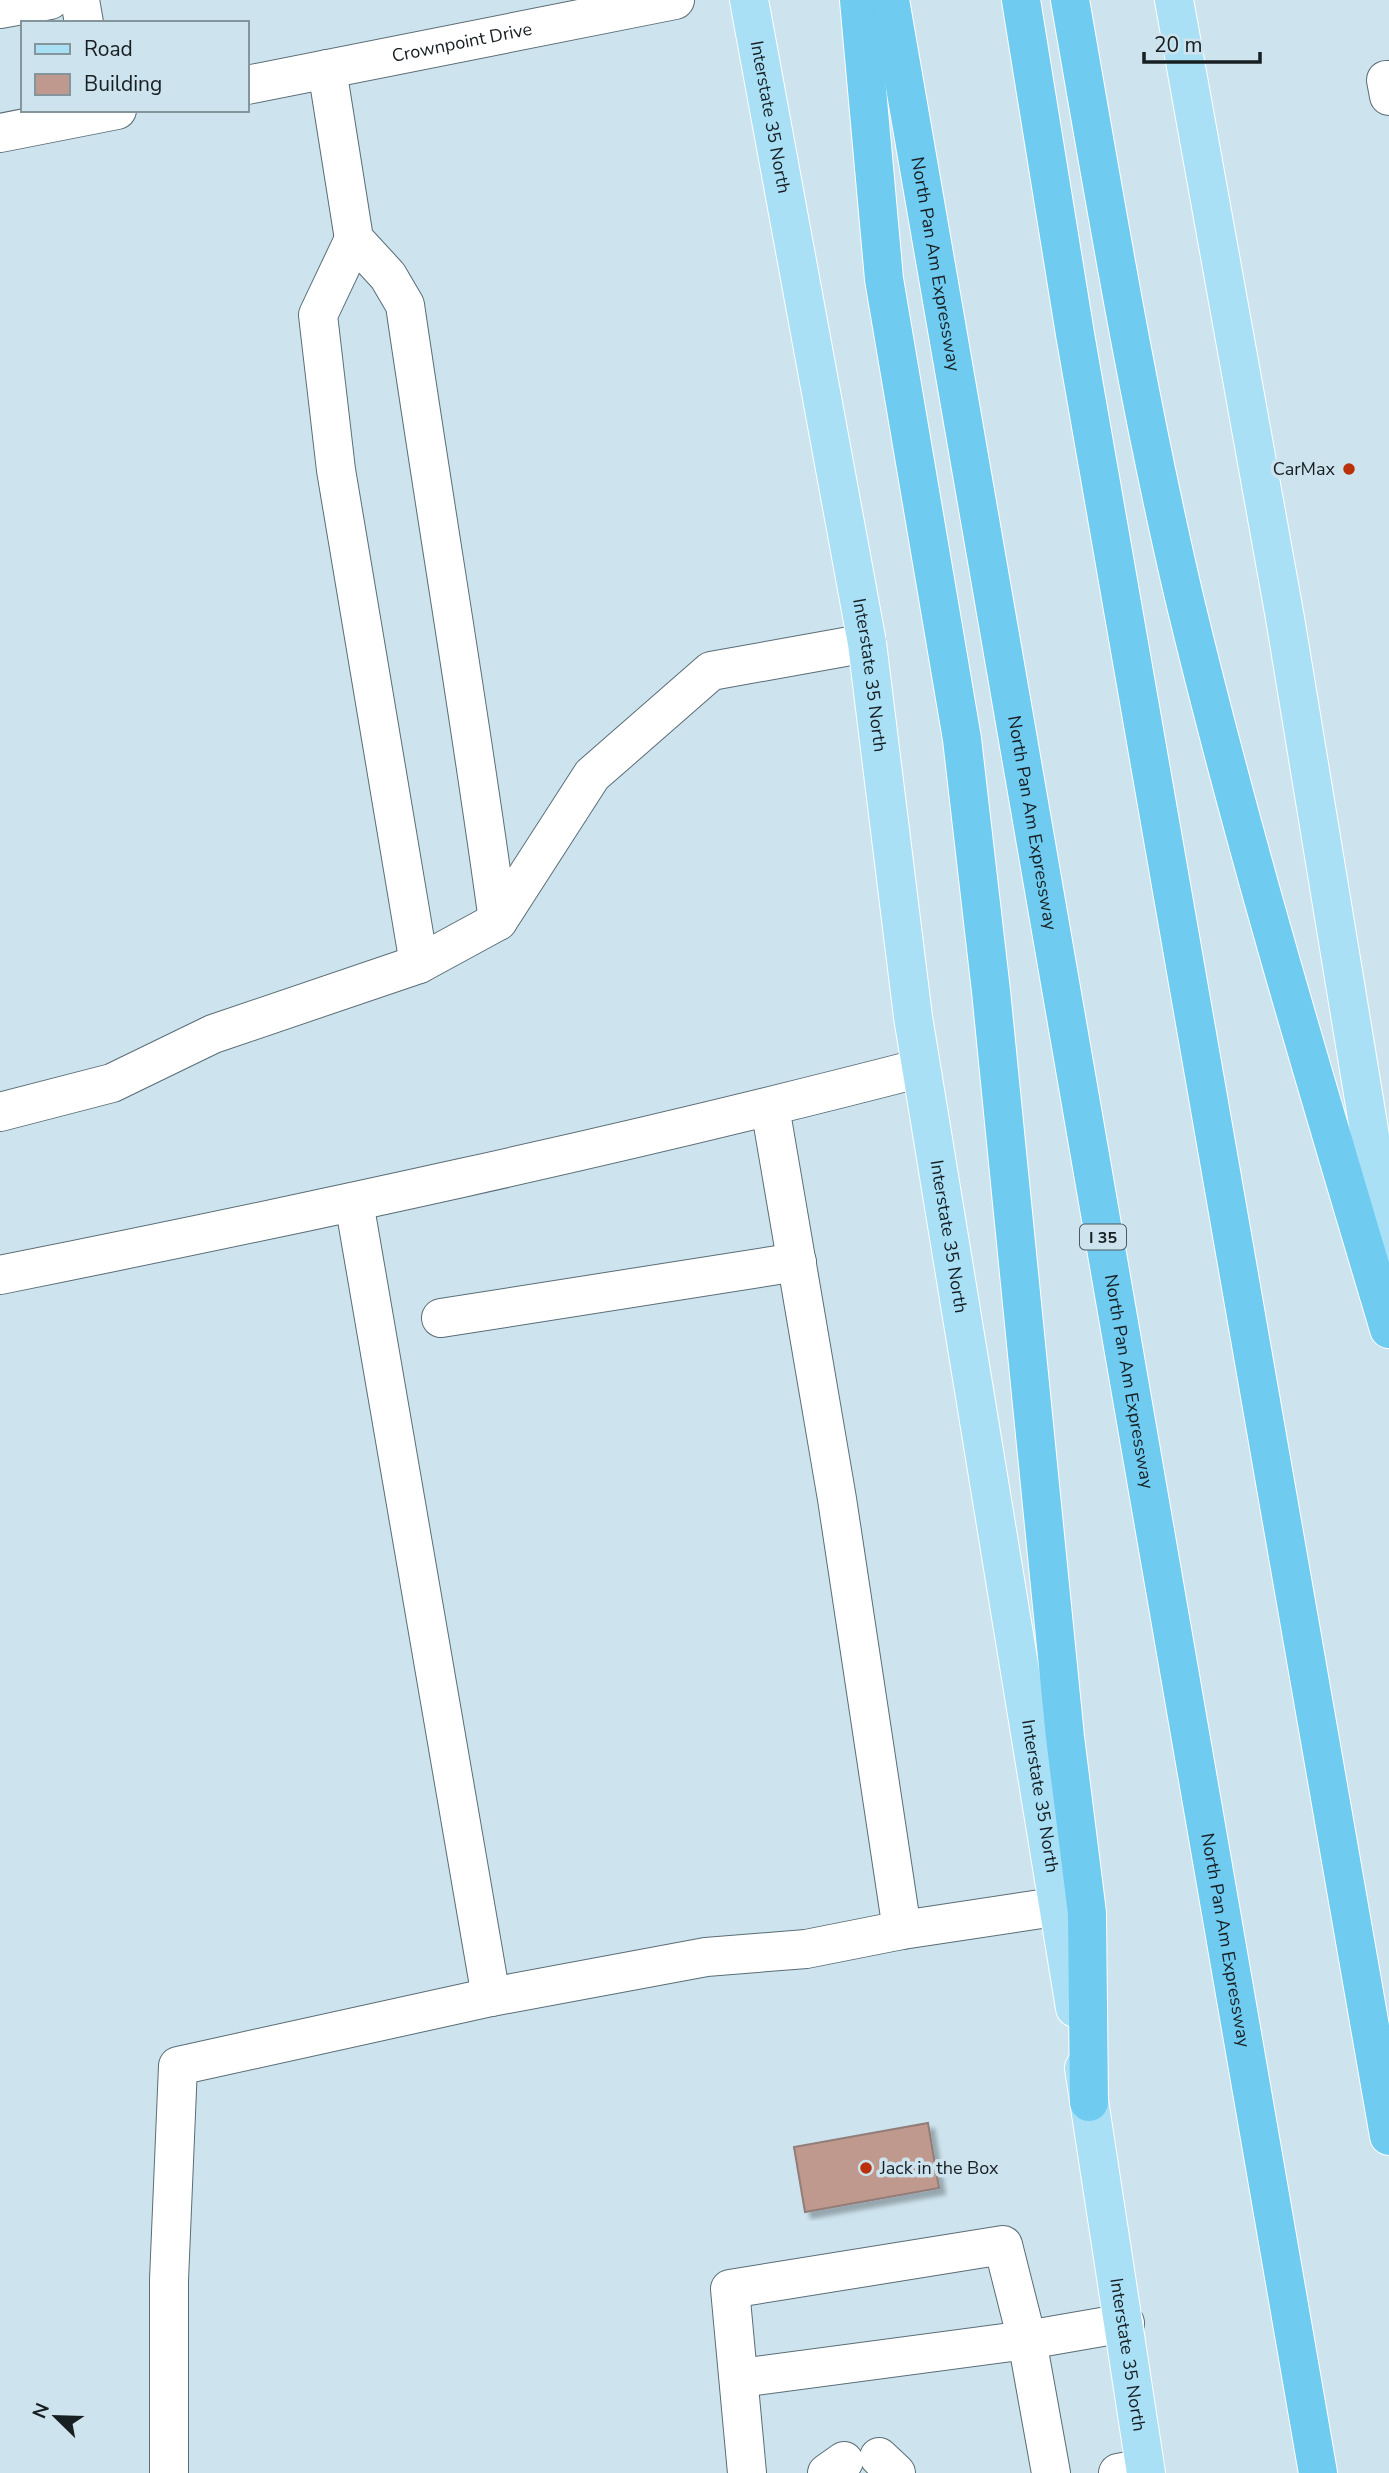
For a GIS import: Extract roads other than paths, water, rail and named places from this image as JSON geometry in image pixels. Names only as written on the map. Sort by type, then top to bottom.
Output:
[{"type":"highway","points":[[859,0],[884,279],[962,739],[989,978],[1065,1737],[1087,1913],[1088,2102]]},
{"type":"highway","name":"North Pan Am Expressway","points":[[890,0],[1318,2473]]},
{"type":"highway","points":[[1021,0],[1077,348],[1389,2136]]},
{"type":"highway","points":[[1070,0],[1142,403],[1186,602],[1271,930],[1389,1329]]},
{"type":"main road","name":"Interstate 35 North","points":[[749,0],[867,643],[921,1068],[1061,1906],[1088,2102],[1125,2323],[1136,2471]]},
{"type":"main road","points":[[1179,1],[1285,618],[1389,1252]]},
{"type":"street","points":[[0,9],[50,0]]},
{"type":"street","points":[[80,0],[84,21]]},
{"type":"street","name":"Crownpoint Drive","points":[[248,85],[675,0]]},
{"type":"street","points":[[327,69],[354,239],[388,276],[405,305],[439,536],[473,737],[498,921]]},
{"type":"street","points":[[1389,80],[1386,80],[1389,96]]},
{"type":"street","points":[[0,134],[100,112]]},
{"type":"street","points":[[354,239],[318,315],[336,470],[419,964]]},
{"type":"street","points":[[0,1111],[112,1083],[213,1034],[419,964],[498,921],[592,775],[711,671],[867,643]]},
{"type":"street","points":[[0,1275],[354,1202],[770,1107],[921,1068]]},
{"type":"street","points":[[770,1107],[837,1499],[902,1930]]},
{"type":"street","points":[[354,1202],[491,1997]]},
{"type":"street","points":[[441,1318],[797,1262]]},
{"type":"street","points":[[169,2473],[169,2280],[178,2066],[491,1997],[706,1957],[806,1949],[902,1930],[1061,1906]]},
{"type":"street","points":[[747,2473],[730,2289],[1003,2245],[1027,2340],[1051,2473]]},
{"type":"street","points":[[740,2378],[1027,2340],[1125,2323]]},
{"type":"place","name":"CarMax","points":[[1349,469]]},
{"type":"place","name":"Jack in the Box","points":[[866,2168]]}]
